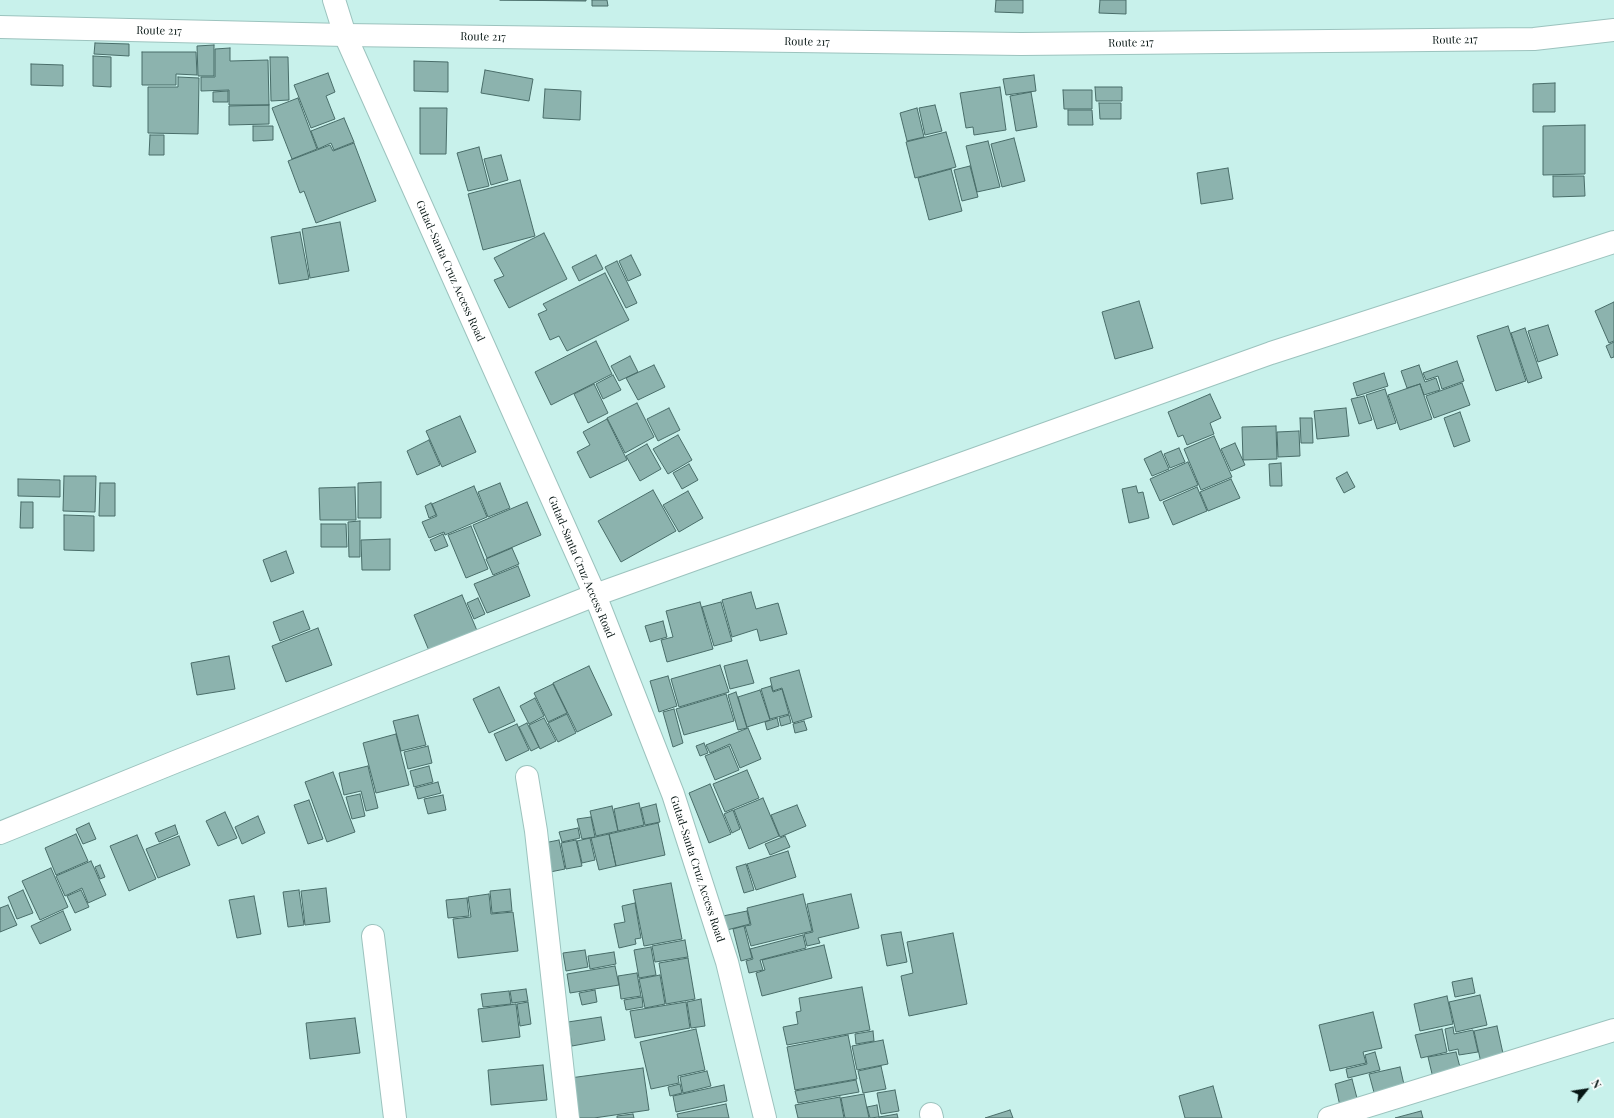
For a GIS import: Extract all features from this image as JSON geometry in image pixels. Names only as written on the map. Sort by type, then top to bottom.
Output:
[{"type":"main road","name":"Gutad-Santa Cruz Access Road","points":[[334,0],[345,35],[595,595],[675,801],[727,962],[765,1118]]},
{"type":"main road","name":"Route 217","points":[[0,27],[345,35],[1021,44],[1534,39],[1614,30]]},
{"type":"main road","points":[[0,833],[595,595],[1271,353],[1614,242]]},
{"type":"main road","points":[[527,778],[536,831],[568,1118]]},
{"type":"main road","points":[[373,936],[395,1118]]},
{"type":"main road","points":[[1329,1118],[1614,1030]]},
{"type":"building","points":[[500,0],[586,0],[586,1]]},
{"type":"building","points":[[592,0],[607,0],[608,6],[592,6]]},
{"type":"building","points":[[996,0],[1023,0],[1023,13],[995,12]]},
{"type":"building","points":[[1100,0],[1126,0],[1126,14],[1099,13]]},
{"type":"building","points":[[95,43],[129,44],[129,56],[94,54]]},
{"type":"building","points":[[214,45],[214,76],[198,76],[197,46]]},
{"type":"building","points":[[230,48],[230,61],[268,60],[269,105],[229,105],[229,90],[201,91],[201,77],[215,77],[215,49]]},
{"type":"building","points":[[142,52],[196,52],[197,75],[176,74],[176,85],[142,85]]},
{"type":"building","points":[[93,56],[111,57],[111,87],[93,86]]},
{"type":"building","points":[[270,57],[288,57],[289,100],[271,101]]},
{"type":"building","points":[[414,61],[448,62],[448,92],[414,91]]},
{"type":"building","points":[[31,64],[63,65],[63,86],[31,85]]},
{"type":"building","points":[[485,70],[533,79],[529,101],[481,93]]},
{"type":"building","points":[[328,73],[335,92],[326,96],[335,119],[311,128],[294,85]]},
{"type":"building","points":[[1034,75],[1036,91],[1006,95],[1003,79]]},
{"type":"building","points":[[178,77],[199,78],[198,134],[148,133],[148,87],[178,87]]},
{"type":"building","points":[[1555,83],[1555,112],[1533,112],[1533,84]]},
{"type":"building","points":[[1000,87],[1006,130],[974,135],[973,127],[966,128],[960,93]]},
{"type":"building","points":[[1095,87],[1122,87],[1122,101],[1096,101]]},
{"type":"building","points":[[545,89],[581,91],[580,120],[543,118]]},
{"type":"building","points":[[1063,90],[1092,90],[1092,109],[1064,109]]},
{"type":"building","points":[[228,91],[228,102],[213,102],[213,92]]},
{"type":"building","points":[[1031,92],[1037,127],[1016,131],[1010,96]]},
{"type":"building","points":[[298,98],[317,149],[292,159],[272,108]]},
{"type":"building","points":[[1099,103],[1121,103],[1121,119],[1100,119]]},
{"type":"building","points":[[269,105],[269,124],[229,125],[229,106]]},
{"type":"building","points":[[935,105],[942,131],[925,135],[919,108]]},
{"type":"building","points":[[420,108],[447,108],[446,154],[420,154]]},
{"type":"building","points":[[917,108],[924,137],[907,141],[900,113]]},
{"type":"building","points":[[1068,110],[1092,110],[1093,125],[1068,125]]},
{"type":"building","points":[[344,118],[354,142],[334,150],[331,143],[318,149],[311,131]]},
{"type":"building","points":[[1585,125],[1585,174],[1543,175],[1543,126]]},
{"type":"building","points":[[253,126],[273,126],[273,140],[253,141]]},
{"type":"building","points":[[946,132],[956,167],[915,178],[906,142]]},
{"type":"building","points":[[150,135],[164,135],[164,155],[149,155]]},
{"type":"building","points":[[1014,138],[1025,181],[1002,187],[991,144]]},
{"type":"building","points":[[988,141],[1000,187],[977,192],[966,146]]},
{"type":"building","points":[[354,143],[376,201],[316,223],[304,191],[300,193],[288,161],[330,145],[333,151]]},
{"type":"building","points":[[479,147],[489,186],[468,191],[457,153]]},
{"type":"building","points":[[501,155],[508,180],[491,185],[484,159]]},
{"type":"building","points":[[970,166],[978,197],[962,201],[954,170]]},
{"type":"building","points":[[1228,168],[1233,199],[1201,204],[1197,173]]},
{"type":"building","points":[[951,169],[962,211],[929,220],[918,178]]},
{"type":"building","points":[[1553,176],[1584,176],[1585,196],[1553,197]]},
{"type":"building","points":[[520,180],[535,236],[483,250],[468,194]]},
{"type":"building","points":[[340,222],[349,271],[310,278],[302,229]]},
{"type":"building","points":[[300,232],[309,279],[279,284],[271,237]]},
{"type":"building","points":[[544,233],[567,279],[509,308],[494,280],[504,276],[494,258]]},
{"type":"building","points":[[596,255],[603,269],[579,281],[572,267]]},
{"type":"building","points":[[631,255],[641,275],[628,281],[619,261]]},
{"type":"building","points":[[617,261],[637,303],[626,308],[605,267]]},
{"type":"building","points":[[605,273],[629,320],[567,351],[559,336],[550,340],[538,314],[547,310],[543,304]]},
{"type":"building","points":[[1139,301],[1153,348],[1115,359],[1102,312]]},
{"type":"building","points":[[1614,302],[1614,341],[1609,343],[1595,311]]},
{"type":"building","points":[[1548,325],[1558,355],[1538,362],[1528,331]]},
{"type":"building","points":[[1508,326],[1526,381],[1496,391],[1477,336]]},
{"type":"building","points":[[1525,328],[1542,378],[1528,383],[1511,333]]},
{"type":"building","points":[[596,341],[612,374],[551,405],[535,372]]},
{"type":"building","points":[[1614,342],[1614,357],[1611,358],[1606,346]]},
{"type":"building","points":[[630,356],[638,372],[619,381],[611,366]]},
{"type":"building","points":[[1457,361],[1464,381],[1442,389],[1438,376],[1426,380],[1423,373]]},
{"type":"building","points":[[654,365],[665,387],[638,400],[626,378]]},
{"type":"building","points":[[1419,365],[1425,382],[1436,378],[1440,390],[1424,395],[1420,384],[1407,388],[1401,371]]},
{"type":"building","points":[[1384,373],[1388,386],[1357,396],[1353,383]]},
{"type":"building","points":[[613,375],[621,390],[603,399],[596,384]]},
{"type":"building","points":[[1462,383],[1470,405],[1434,418],[1426,396]]},
{"type":"building","points":[[594,384],[608,413],[588,423],[574,394]]},
{"type":"building","points":[[1420,384],[1432,419],[1400,430],[1388,395]]},
{"type":"building","points":[[1385,389],[1396,423],[1377,429],[1366,395]]},
{"type":"building","points":[[1210,394],[1221,418],[1210,423],[1214,434],[1187,445],[1183,435],[1178,437],[1168,412]]},
{"type":"building","points":[[1364,396],[1372,420],[1359,424],[1351,399]]},
{"type":"building","points":[[637,403],[654,437],[625,453],[607,418]]},
{"type":"building","points":[[669,408],[680,430],[658,441],[647,419]]},
{"type":"building","points":[[1346,408],[1349,436],[1317,439],[1314,411]]},
{"type":"building","points":[[1460,412],[1470,441],[1454,447],[1444,418]]},
{"type":"building","points":[[460,416],[476,452],[442,467],[426,431]]},
{"type":"building","points":[[1300,418],[1312,418],[1313,443],[1301,443]]},
{"type":"building","points":[[607,419],[627,460],[590,478],[577,452],[590,445],[583,432]]},
{"type":"building","points":[[1276,426],[1277,459],[1243,460],[1242,427]]},
{"type":"building","points":[[1299,431],[1300,456],[1278,457],[1277,432]]},
{"type":"building","points":[[678,435],[692,460],[668,474],[653,449]]},
{"type":"building","points":[[1214,436],[1232,477],[1201,490],[1184,449]]},
{"type":"building","points":[[429,440],[440,465],[417,475],[407,451]]},
{"type":"building","points":[[1235,443],[1245,465],[1231,471],[1221,449]]},
{"type":"building","points":[[647,444],[661,469],[640,481],[626,456]]},
{"type":"building","points":[[1179,448],[1185,462],[1170,468],[1164,454]]},
{"type":"building","points":[[1161,451],[1169,469],[1152,476],[1144,459]]},
{"type":"building","points":[[1188,462],[1198,485],[1160,501],[1150,479]]},
{"type":"building","points":[[1281,463],[1282,486],[1270,486],[1269,464]]},
{"type":"building","points":[[689,464],[698,480],[682,489],[673,473]]},
{"type":"building","points":[[1347,472],[1355,487],[1344,493],[1336,478]]},
{"type":"building","points":[[64,476],[96,476],[95,512],[63,511]]},
{"type":"building","points":[[18,479],[60,480],[60,497],[18,496]]},
{"type":"building","points":[[1231,479],[1240,498],[1208,511],[1200,492]]},
{"type":"building","points":[[381,482],[381,518],[358,518],[358,483]]},
{"type":"building","points":[[100,483],[115,483],[115,516],[99,516]]},
{"type":"building","points":[[500,483],[510,508],[488,517],[478,492]]},
{"type":"building","points":[[474,486],[487,517],[445,535],[444,532],[429,538],[422,522],[437,516],[432,504]]},
{"type":"building","points":[[1136,486],[1138,493],[1143,492],[1149,518],[1129,523],[1122,489]]},
{"type":"building","points":[[355,487],[356,520],[320,520],[319,488]]},
{"type":"building","points":[[1197,487],[1207,511],[1173,525],[1163,502]]},
{"type":"building","points":[[653,490],[676,531],[621,562],[598,521]]},
{"type":"building","points":[[688,491],[703,518],[679,532],[663,505]]},
{"type":"building","points":[[21,502],[33,502],[33,528],[20,528]]},
{"type":"building","points":[[527,502],[541,535],[487,558],[473,525]]},
{"type":"building","points":[[431,503],[436,515],[429,518],[425,506]]},
{"type":"building","points":[[64,515],[94,516],[94,551],[64,550]]},
{"type":"building","points":[[360,521],[360,557],[349,557],[348,522]]},
{"type":"building","points":[[321,524],[346,524],[347,547],[321,547]]},
{"type":"building","points":[[471,526],[488,569],[466,578],[448,535]]},
{"type":"building","points":[[443,534],[448,546],[435,551],[430,540]]},
{"type":"building","points":[[390,539],[390,570],[362,570],[361,540]]},
{"type":"building","points":[[512,548],[519,564],[493,575],[486,559]]},
{"type":"building","points":[[286,551],[294,573],[271,582],[263,560]]},
{"type":"building","points":[[518,566],[530,596],[487,613],[474,584]]},
{"type":"building","points":[[751,592],[756,609],[778,603],[787,634],[760,641],[757,629],[732,637],[722,600]]},
{"type":"building","points":[[462,595],[478,633],[430,653],[414,615]]},
{"type":"building","points":[[478,598],[485,614],[474,619],[467,603]]},
{"type":"building","points":[[700,602],[713,649],[667,662],[661,640],[673,637],[666,611]]},
{"type":"building","points":[[721,602],[732,641],[714,646],[702,607]]},
{"type":"building","points":[[303,611],[310,629],[280,641],[273,622]]},
{"type":"building","points":[[663,621],[667,637],[650,642],[645,626]]},
{"type":"building","points":[[318,628],[332,665],[286,682],[272,646]]},
{"type":"building","points":[[229,656],[235,689],[197,695],[191,663]]},
{"type":"building","points":[[747,660],[754,683],[730,689],[724,666]]},
{"type":"building","points":[[720,665],[729,692],[679,707],[671,679]]},
{"type":"building","points":[[589,666],[612,715],[577,732],[553,683]]},
{"type":"building","points":[[799,670],[812,717],[793,723],[782,688],[773,691],[770,678]]},
{"type":"building","points":[[668,676],[677,706],[659,712],[650,681]]},
{"type":"building","points":[[553,684],[567,713],[548,722],[534,693]]},
{"type":"building","points":[[771,686],[773,692],[782,689],[789,714],[770,719],[761,689]]},
{"type":"building","points":[[499,687],[515,721],[489,733],[473,699]]},
{"type":"building","points":[[760,690],[770,720],[747,727],[738,697]]},
{"type":"building","points":[[736,692],[747,728],[738,730],[728,695]]},
{"type":"building","points":[[726,694],[734,721],[684,735],[676,709]]},
{"type":"building","points":[[535,698],[544,716],[529,724],[520,706]]},
{"type":"building","points":[[674,709],[683,743],[673,747],[663,712]]},
{"type":"building","points":[[567,714],[576,733],[558,742],[548,723]]},
{"type":"building","points":[[418,715],[426,745],[401,751],[393,721]]},
{"type":"building","points":[[789,715],[791,723],[781,726],[779,718]]},
{"type":"building","points":[[544,718],[556,741],[540,749],[529,725]]},
{"type":"building","points":[[777,718],[779,726],[767,730],[765,722]]},
{"type":"building","points":[[804,721],[807,730],[795,733],[793,724]]},
{"type":"building","points":[[527,723],[539,747],[531,751],[519,727]]},
{"type":"building","points":[[517,724],[529,750],[506,761],[494,734]]},
{"type":"building","points":[[748,728],[761,759],[740,768],[730,744],[710,753],[706,745]]},
{"type":"building","points":[[396,734],[409,785],[376,793],[363,743]]},
{"type":"building","points":[[704,743],[708,753],[700,756],[696,746]]},
{"type":"building","points":[[428,746],[432,763],[408,769],[404,752]]},
{"type":"building","points":[[729,746],[739,770],[715,780],[705,756]]},
{"type":"building","points":[[368,766],[378,808],[366,811],[361,791],[344,795],[339,773]]},
{"type":"building","points":[[429,766],[433,782],[414,787],[410,771]]},
{"type":"building","points":[[747,770],[759,798],[725,812],[713,784]]},
{"type":"building","points":[[333,772],[355,832],[327,842],[305,782]]},
{"type":"building","points":[[438,782],[441,793],[418,799],[415,788]]},
{"type":"building","points":[[710,784],[731,834],[709,843],[689,793]]},
{"type":"building","points":[[360,794],[365,816],[352,819],[346,797]]},
{"type":"building","points":[[443,795],[446,810],[428,814],[424,799]]},
{"type":"building","points":[[763,798],[779,836],[749,849],[734,810]]},
{"type":"building","points":[[309,800],[323,839],[308,844],[294,805]]},
{"type":"building","points":[[639,803],[644,825],[618,831],[614,809]]},
{"type":"building","points":[[656,804],[660,822],[645,825],[641,808]]},
{"type":"building","points":[[797,805],[806,826],[780,837],[771,815]]},
{"type":"building","points":[[612,806],[618,831],[596,836],[590,811]]},
{"type":"building","points":[[733,810],[740,829],[732,833],[724,814]]},
{"type":"building","points":[[225,812],[237,838],[218,846],[206,821]]},
{"type":"building","points":[[258,816],[265,833],[242,844],[235,827]]},
{"type":"building","points":[[591,817],[595,837],[582,839],[577,819]]},
{"type":"building","points":[[89,823],[96,839],[83,844],[76,829]]},
{"type":"building","points":[[658,823],[665,855],[616,866],[609,834]]},
{"type":"building","points":[[175,825],[178,834],[159,842],[155,833]]},
{"type":"building","points":[[578,828],[580,838],[562,842],[559,832]]},
{"type":"building","points":[[76,834],[88,861],[56,875],[45,848]]},
{"type":"building","points":[[609,834],[616,866],[599,870],[591,838]]},
{"type":"building","points":[[137,835],[156,879],[129,891],[110,846]]},
{"type":"building","points":[[179,836],[190,865],[158,878],[146,849]]},
{"type":"building","points":[[785,836],[790,847],[770,855],[765,844]]},
{"type":"building","points":[[590,838],[595,860],[582,863],[577,841]]},
{"type":"building","points":[[559,840],[565,869],[550,872],[544,843]]},
{"type":"building","points":[[576,840],[582,866],[566,869],[561,843]]},
{"type":"building","points":[[788,851],[796,877],[756,890],[747,864]]},
{"type":"building","points":[[91,861],[106,895],[88,903],[82,888],[65,896],[56,876]]},
{"type":"building","points":[[746,864],[754,890],[744,893],[736,867]]},
{"type":"building","points":[[100,865],[105,877],[100,879],[95,867]]},
{"type":"building","points":[[51,868],[68,907],[40,920],[22,881]]},
{"type":"building","points":[[671,883],[682,939],[644,946],[633,890]]},
{"type":"building","points":[[326,888],[330,922],[305,925],[301,891]]},
{"type":"building","points":[[510,889],[512,911],[492,913],[490,891]]},
{"type":"building","points":[[23,890],[33,913],[17,919],[8,897]]},
{"type":"building","points":[[81,890],[89,907],[75,913],[67,896]]},
{"type":"building","points":[[299,890],[304,925],[288,927],[283,892]]},
{"type":"building","points":[[489,894],[491,914],[513,912],[518,951],[458,958],[453,919],[471,917],[468,897]]},
{"type":"building","points":[[803,894],[812,931],[751,946],[745,926],[751,925],[747,908]]},
{"type":"building","points":[[851,894],[859,928],[818,938],[820,943],[807,946],[804,934],[813,932],[807,904]]},
{"type":"building","points":[[254,896],[261,934],[237,938],[229,900]]},
{"type":"building","points":[[467,898],[469,916],[448,918],[446,900]]},
{"type":"building","points":[[635,903],[641,938],[635,939],[636,944],[619,948],[614,924],[625,922],[622,906]]},
{"type":"building","points":[[8,905],[17,925],[0,932],[0,908]]},
{"type":"building","points":[[63,911],[71,930],[40,944],[31,926]]},
{"type":"building","points":[[747,911],[750,924],[727,930],[723,916]]},
{"type":"building","points":[[744,926],[752,958],[741,961],[733,929]]},
{"type":"building","points":[[901,932],[907,962],[887,966],[881,935]]},
{"type":"building","points":[[953,933],[967,1004],[909,1016],[901,976],[913,973],[907,942]]},
{"type":"building","points":[[803,935],[806,948],[760,960],[763,970],[749,973],[746,961],[753,959],[750,949]]},
{"type":"building","points":[[685,940],[688,957],[655,962],[652,946]]},
{"type":"building","points":[[824,945],[832,978],[762,996],[756,973],[765,970],[762,960]]},
{"type":"building","points":[[651,947],[656,975],[639,978],[634,950]]},
{"type":"building","points":[[585,950],[588,967],[566,971],[563,953]]},
{"type":"building","points":[[614,952],[616,964],[590,969],[588,956]]},
{"type":"building","points":[[688,958],[695,999],[666,1004],[659,963]]},
{"type":"building","points":[[615,966],[619,985],[570,993],[567,974]]},
{"type":"building","points":[[637,973],[641,996],[621,999],[618,976]]},
{"type":"building","points":[[660,975],[665,1004],[645,1008],[639,979]]},
{"type":"building","points":[[1472,978],[1475,993],[1455,997],[1452,982]]},
{"type":"building","points":[[862,987],[870,1030],[787,1045],[783,1027],[798,1024],[796,1012],[801,1011],[799,998]]},
{"type":"building","points":[[526,989],[528,1001],[512,1003],[510,991]]},
{"type":"building","points":[[595,990],[597,1002],[582,1005],[579,993]]},
{"type":"building","points":[[509,991],[511,1004],[483,1007],[481,994]]},
{"type":"building","points":[[1480,995],[1487,1025],[1456,1032],[1449,1002]]},
{"type":"building","points":[[1447,996],[1453,1024],[1420,1031],[1414,1004]]},
{"type":"building","points":[[642,997],[643,1007],[626,1010],[624,1000]]},
{"type":"building","points":[[701,999],[705,1026],[691,1028],[687,1002]]},
{"type":"building","points":[[528,1002],[531,1024],[520,1026],[517,1004]]},
{"type":"building","points":[[686,1002],[690,1028],[635,1038],[630,1011]]},
{"type":"building","points":[[516,1004],[520,1037],[482,1042],[478,1009]]},
{"type":"building","points":[[1373,1012],[1382,1048],[1363,1052],[1366,1063],[1330,1071],[1319,1025]]},
{"type":"building","points":[[601,1017],[605,1040],[572,1046],[568,1022]]},
{"type":"building","points":[[355,1018],[360,1053],[310,1059],[306,1023]]},
{"type":"building","points":[[1497,1026],[1504,1058],[1481,1063],[1474,1031]]},
{"type":"building","points":[[1453,1027],[1454,1034],[1473,1030],[1478,1052],[1459,1055],[1458,1049],[1449,1051],[1445,1029]]},
{"type":"building","points":[[696,1029],[705,1070],[678,1076],[679,1083],[651,1089],[640,1042]]},
{"type":"building","points":[[1442,1029],[1447,1052],[1421,1058],[1415,1035]]},
{"type":"building","points":[[873,1031],[874,1041],[856,1044],[855,1034]]},
{"type":"building","points":[[848,1035],[857,1079],[795,1090],[787,1047]]},
{"type":"building","points":[[883,1040],[888,1064],[857,1070],[852,1046]]},
{"type":"building","points":[[1375,1052],[1380,1070],[1348,1078],[1346,1069],[1367,1064],[1365,1055]]},
{"type":"building","points":[[1456,1052],[1461,1071],[1433,1078],[1428,1057]]},
{"type":"building","points":[[543,1065],[547,1100],[491,1105],[488,1070]]},
{"type":"building","points":[[881,1066],[886,1089],[863,1093],[858,1071]]},
{"type":"building","points":[[1400,1067],[1405,1089],[1375,1096],[1369,1074]]},
{"type":"building","points":[[643,1068],[649,1110],[594,1118],[575,1118],[570,1078]]},
{"type":"building","points":[[707,1071],[711,1086],[683,1093],[680,1077]]},
{"type":"building","points":[[1352,1079],[1358,1102],[1340,1106],[1335,1084]]},
{"type":"building","points":[[856,1080],[859,1092],[798,1103],[795,1091]]},
{"type":"building","points":[[680,1084],[682,1093],[670,1096],[668,1087]]},
{"type":"building","points":[[724,1085],[727,1101],[676,1112],[673,1096]]},
{"type":"building","points":[[1213,1086],[1222,1118],[1185,1118],[1179,1096]]},
{"type":"building","points":[[895,1090],[899,1111],[881,1114],[877,1093]]},
{"type":"building","points":[[864,1094],[869,1118],[845,1118],[841,1098]]},
{"type":"building","points":[[840,1097],[844,1118],[798,1118],[795,1105]]},
{"type":"building","points":[[726,1104],[729,1118],[678,1118],[677,1114]]},
{"type":"building","points":[[877,1105],[879,1117],[870,1118],[867,1107]]},
{"type":"building","points":[[1010,1110],[1013,1118],[985,1118]]},
{"type":"building","points":[[1421,1111],[1423,1118],[1395,1118]]},
{"type":"building","points":[[633,1114],[634,1118],[617,1118],[617,1116]]},
{"type":"building","points":[[897,1114],[898,1118],[879,1118],[879,1117]]}]
